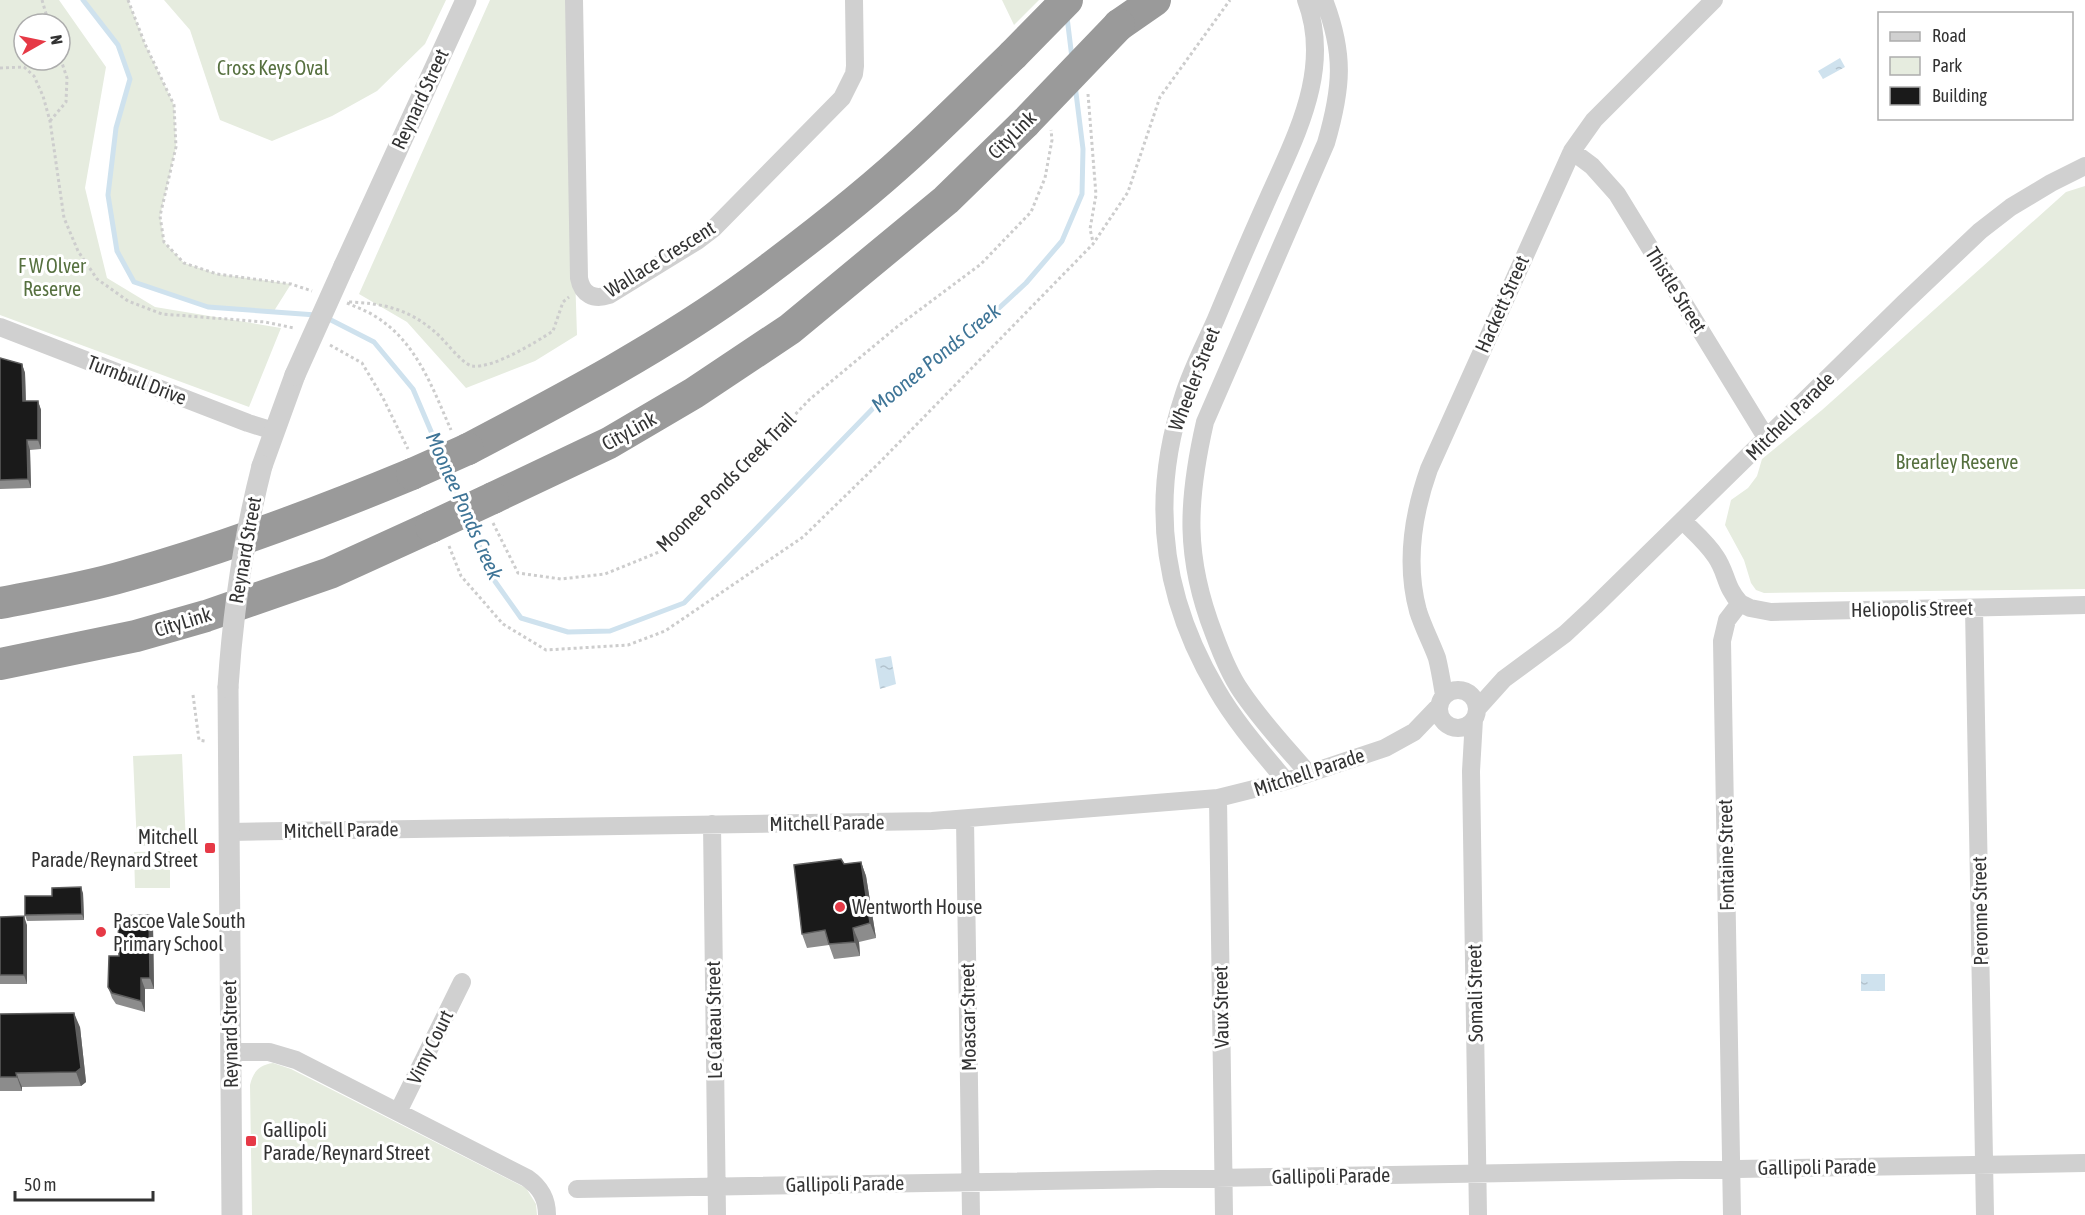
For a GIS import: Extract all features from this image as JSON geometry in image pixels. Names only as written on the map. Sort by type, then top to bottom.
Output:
[{"type":"highway","points":[[0,603],[123,577],[300,520],[412,474],[461,442],[578,391],[669,336],[751,282],[840,214],[903,160],[1067,0]]},
{"type":"highway","name":"CityLink","points":[[0,664],[136,636],[206,616],[330,573],[431,527],[492,509],[609,443],[694,393],[790,329],[1038,126],[1119,25],[1143,0]]},
{"type":"highway","points":[[1119,25],[1155,0]]},
{"type":"street","name":"Reynard Street","points":[[232,1215],[228,687],[231,632],[248,521],[262,466],[295,375],[466,0]]},
{"type":"street","name":"Wallace Crescent","points":[[574,0],[579,278],[585,293],[597,297],[609,295],[707,233],[842,98],[854,74],[855,66],[854,0]]},
{"type":"street","name":"Wheeler Street","points":[[1286,781],[1246,732],[1218,692],[1198,654],[1179,603],[1169,567],[1164,536],[1164,502],[1171,437],[1184,392],[1299,130],[1306,108],[1313,83],[1316,47],[1306,0]]},
{"type":"street","name":"Wheeler Street","points":[[1308,773],[1267,726],[1240,690],[1229,669],[1197,585],[1190,528],[1197,460],[1205,422],[1326,143],[1336,109],[1340,58],[1332,20],[1324,0]]},
{"type":"street","name":"Hackett Street","points":[[1453,696],[1420,616],[1413,581],[1411,557],[1421,492],[1445,431],[1572,151],[1594,120],[1714,0]]},
{"type":"street","name":"Thistle Street","points":[[1572,151],[1592,166],[1617,194],[1767,439]]},
{"type":"street","name":"Mitchell Parade","points":[[1476,714],[1504,679],[1565,633],[1980,231],[2011,207],[2085,166]]},
{"type":"street","name":"Turnbull Drive","points":[[0,327],[237,419],[274,431]]},
{"type":"street","points":[[1683,521],[1717,558],[1725,582],[1732,595],[1740,603]]},
{"type":"street","name":"Heliopolis Street","points":[[1740,603],[1750,608],[1771,612],[2085,605]]},
{"type":"street","name":"Fontaine Street","points":[[1732,1215],[1722,642],[1727,620],[1740,603]]},
{"type":"street","name":"Peronne Street","points":[[1974,608],[1985,1215]]},
{"type":"street","name":"Mitchell Parade","points":[[228,832],[966,819],[1218,798],[1286,781],[1385,748],[1414,732],[1453,696],[1504,679]]},
{"type":"street","points":[[1453,696],[1474,699],[1476,714],[1466,726],[1452,727],[1441,718],[1453,696]]},
{"type":"street","name":"Somali Street","points":[[1476,714],[1471,771],[1478,1215]]},
{"type":"street","name":"Mitchell Parade","points":[[1414,732],[1452,727]]},
{"type":"street","name":"Somali Street","points":[[1452,727],[1466,749],[1471,771]]},
{"type":"street","name":"Vaux Street","points":[[1218,798],[1224,1215]]},
{"type":"street","name":"Moascar Street","points":[[966,819],[971,1215]]},
{"type":"street","name":"Le Cateau Street","points":[[712,824],[717,1215]]},
{"type":"street","name":"Vimy Court","points":[[398,1112],[462,982]]},
{"type":"street","points":[[231,1052],[269,1052],[296,1060],[527,1178],[536,1184],[543,1195],[547,1215]]},
{"type":"street","name":"Gallipoli Parade","points":[[577,1189],[2085,1163]]},
{"type":"path","points":[[128,0],[145,44],[174,105],[176,147],[160,216],[164,242],[184,263],[217,274],[291,284],[312,291]]},
{"type":"path","points":[[50,121],[66,102],[65,72]]},
{"type":"path","points":[[1087,88],[1096,195],[1090,230],[1093,244]]},
{"type":"path","name":"Moonee Ponds Creek Trail","points":[[492,509],[518,573],[561,579],[605,574],[659,552],[698,517],[810,399],[898,326],[981,264],[1031,212],[1045,178],[1052,140],[1038,126]]},
{"type":"path","points":[[461,442],[411,348],[392,328],[372,314],[344,302],[373,303],[401,309],[435,331],[467,364],[479,366],[518,350],[553,331],[563,302],[570,297],[585,293]]},
{"type":"path","points":[[193,695],[199,740],[205,741]]},
{"type":"green space","name":"F W Olver Reserve","points":[[0,0],[59,0],[67,12],[12,12],[12,72],[72,72],[72,19],[106,67],[85,188],[107,278],[155,307],[281,328],[249,407],[0,315]]},
{"type":"green space","points":[[83,0],[128,0],[145,44],[174,105],[176,147],[160,216],[164,242],[184,263],[217,274],[291,284],[274,311],[208,307],[134,282],[117,251],[108,195],[116,128],[130,79],[118,45]]},
{"type":"green space","name":"Cross Keys Oval","points":[[164,0],[446,0],[425,44],[377,91],[332,116],[272,141],[220,120],[190,30]]},
{"type":"green space","points":[[490,0],[566,0],[577,335],[535,361],[466,388],[407,322],[359,294]]},
{"type":"green space","points":[[1002,0],[1039,0],[1014,25]]},
{"type":"green space","name":"Brearley Reserve","points":[[2085,186],[2085,589],[1764,593],[1756,590],[1751,583],[1744,560],[1725,525],[1731,500],[1748,488],[1757,476],[1762,459],[1822,410],[2066,192]]},
{"type":"green space","points":[[182,754],[186,844],[137,846],[133,756]]},
{"type":"green space","points":[[170,851],[170,888],[135,888],[134,852]]},
{"type":"green space","points":[[273,1063],[291,1069],[526,1188],[536,1204],[537,1215],[252,1215],[250,1085],[257,1070]]},
{"type":"water","points":[[1840,58],[1845,67],[1823,79],[1818,71]]},
{"type":"water","points":[[891,656],[896,684],[880,689],[875,659]]},
{"type":"water","points":[[1861,974],[1885,974],[1885,991],[1861,991]]},
{"type":"building","points":[[0,358],[22,364],[23,401],[38,401],[38,440],[27,440],[28,479],[0,480]]},
{"type":"building","name":"Wentworth House","points":[[841,859],[844,864],[861,862],[870,923],[853,928],[855,942],[829,944],[825,930],[802,934],[794,865]]},
{"type":"building","points":[[81,887],[82,914],[25,915],[25,896],[52,896],[52,888]]},
{"type":"building","points":[[149,915],[150,978],[141,978],[141,1001],[112,993],[108,987],[109,956],[119,956],[118,916]]},
{"type":"building","points":[[24,916],[24,975],[0,975],[0,917]]},
{"type":"building","points":[[74,1013],[81,1068],[76,1072],[16,1073],[17,1077],[0,1077],[0,1014]]},
{"type":"waterway","name":"Moonee Ponds Creek","points":[[83,0],[118,45],[130,79],[116,128],[108,195],[117,251],[134,282],[208,307],[316,315]]},
{"type":"waterway","name":"Moonee Ponds Creek","points":[[1067,17],[1072,58]]},
{"type":"waterway","name":"Moonee Ponds Creek","points":[[468,519],[494,580],[521,618],[568,632],[610,631],[684,603],[884,397],[942,350],[971,334],[1026,283],[1062,241],[1082,194],[1083,149],[1075,85]]},
{"type":"waterway","name":"Moonee Ponds Creek","points":[[327,318],[374,342],[413,389],[439,450]]},
{"type":"waterway","name":"Moonee Ponds Creek","points":[[447,469],[461,502]]},
{"type":"place","name":"Mitchell Parade/Reynard Street","points":[[210,848]]},
{"type":"place","name":"Wentworth House","points":[[840,907]]},
{"type":"place","name":"Pascoe Vale South Primary School","points":[[101,932]]},
{"type":"place","name":"Gallipoli Parade/Reynard Street","points":[[251,1141]]}]
